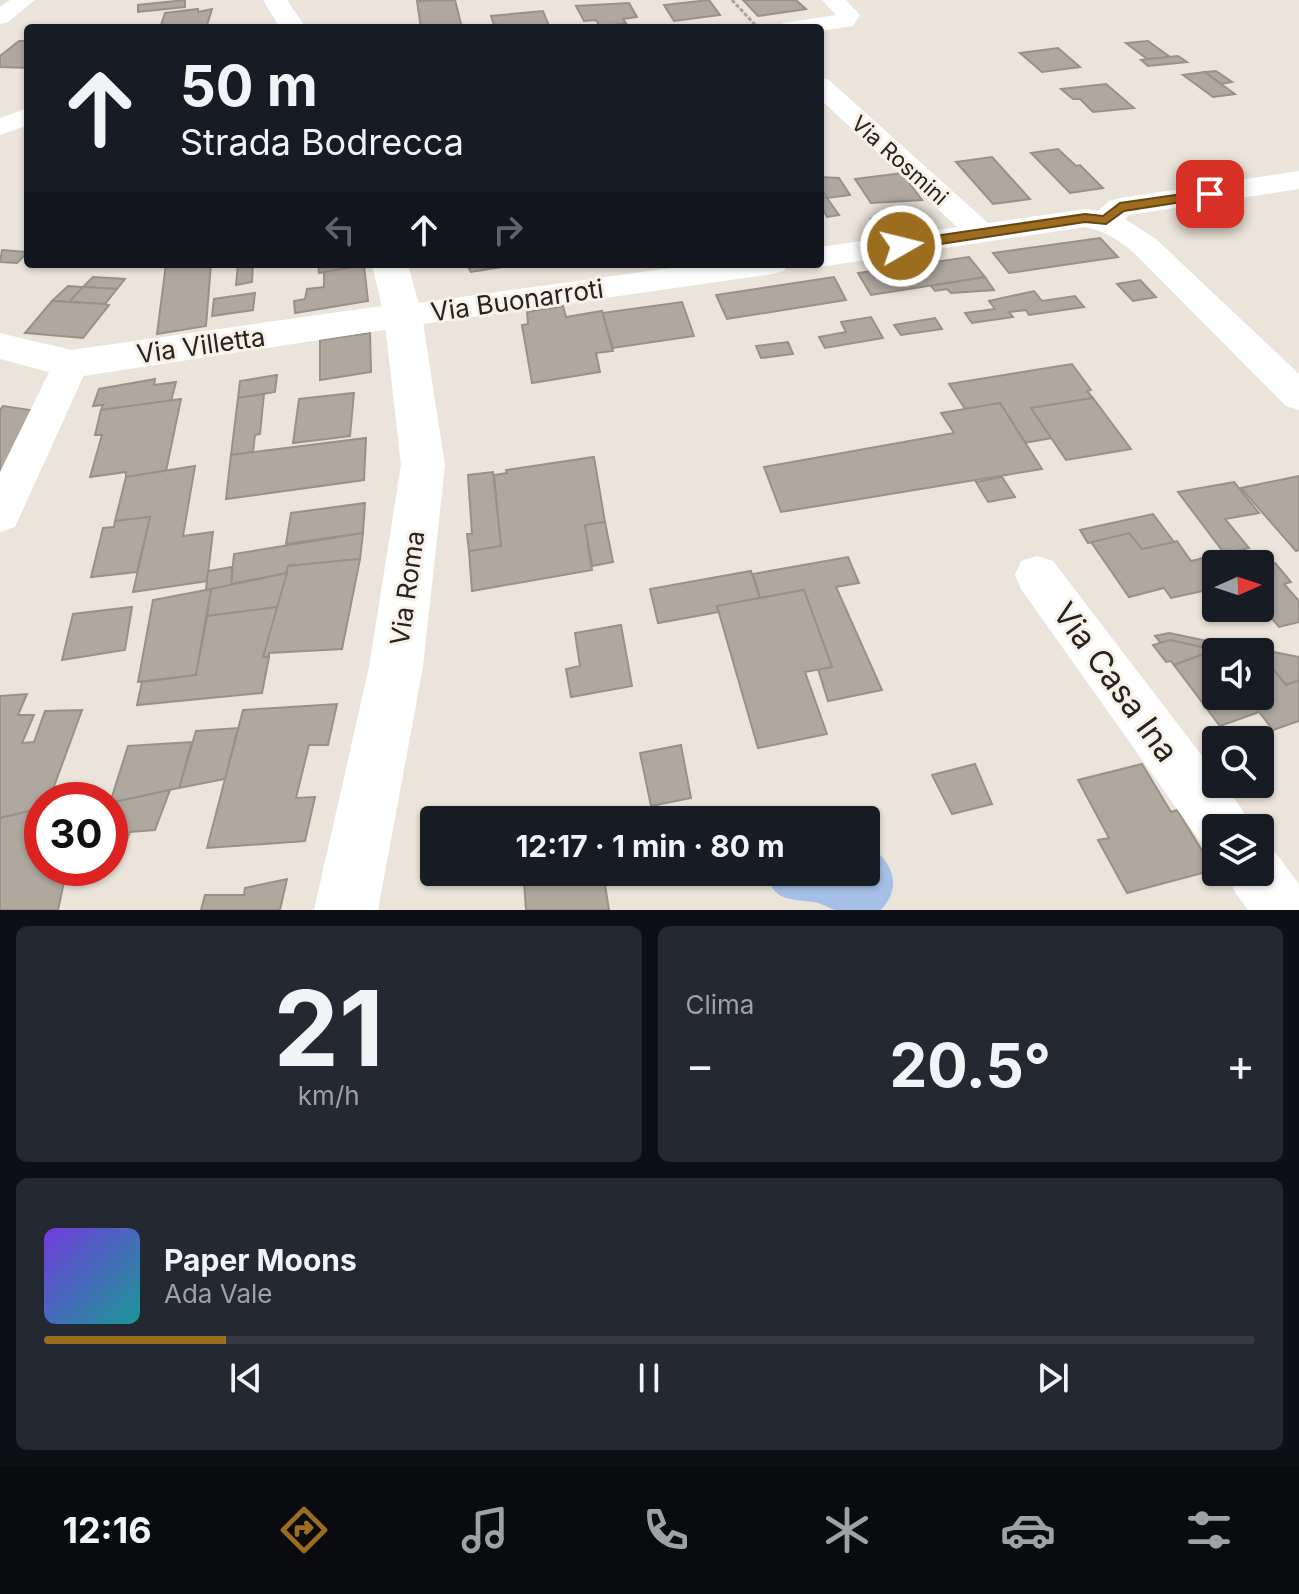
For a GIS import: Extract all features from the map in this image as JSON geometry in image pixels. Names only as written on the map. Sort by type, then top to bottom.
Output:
[{"type":"main road","points":[[275,0],[290,24]]},
{"type":"main road","name":"Via Roma","points":[[346,910],[396,667],[423,465],[403,316],[391,268]]},
{"type":"main road","name":"Via Villetta","points":[[0,346],[71,364],[403,316]]},
{"type":"street","points":[[0,17],[24,0]]},
{"type":"street","points":[[822,24],[845,21],[849,15],[833,0]]},
{"type":"street","name":"Via Rosmini","points":[[824,89],[982,234]]},
{"type":"street","points":[[0,127],[24,118]]},
{"type":"street","points":[[1106,220],[1120,207],[1299,180]]},
{"type":"street","points":[[824,256],[1085,218],[1106,220],[1145,246],[1299,396]]},
{"type":"street","name":"Via Buonarroti","points":[[403,316],[745,268]]},
{"type":"street","points":[[0,515],[71,364]]},
{"type":"street","name":"Via Casa Ina","points":[[1037,575],[1213,814]]},
{"type":"street","points":[[1265,886],[1283,910]]},
{"type":"path","points":[[732,0],[754,24]]},
{"type":"water","points":[[880,855],[892,873],[893,882],[888,901],[881,910],[837,910],[783,897],[773,888],[880,886]]},
{"type":"building","points":[[185,0],[185,7],[138,12],[138,5]]},
{"type":"building","points":[[455,0],[461,24],[420,24],[417,1]]},
{"type":"building","points":[[709,0],[720,15],[674,21],[664,5]]},
{"type":"building","points":[[743,0],[796,0],[806,9],[758,16]]},
{"type":"building","points":[[629,3],[637,17],[623,19],[626,23],[598,24],[596,20],[584,21],[576,6]]},
{"type":"building","points":[[212,9],[207,24],[161,24],[165,13]]},
{"type":"building","points":[[543,11],[548,24],[494,24],[491,16]]},
{"type":"building","points":[[19,41],[24,41],[24,68],[0,67],[0,56]]},
{"type":"building","points":[[1148,41],[1170,57],[1147,59],[1126,43]]},
{"type":"building","points":[[1058,48],[1080,67],[1042,72],[1020,53]]},
{"type":"building","points":[[1178,56],[1187,62],[1148,66],[1141,60]]},
{"type":"building","points":[[1216,71],[1232,82],[1221,84],[1205,72]]},
{"type":"building","points":[[1205,72],[1235,94],[1213,97],[1183,75]]},
{"type":"building","points":[[1106,84],[1134,108],[1093,112],[1080,99],[1073,99],[1061,89]]},
{"type":"building","points":[[1058,149],[1103,188],[1070,193],[1031,153]]},
{"type":"building","points":[[992,157],[1030,199],[993,204],[956,162]]},
{"type":"building","points":[[902,173],[922,200],[871,203],[855,179]]},
{"type":"building","points":[[824,177],[839,178],[850,195],[827,198]]},
{"type":"building","points":[[824,197],[827,197],[839,215],[827,217]]},
{"type":"building","points":[[883,217],[892,231],[880,232],[871,219]]},
{"type":"building","points":[[1100,238],[1118,257],[1009,273],[993,253]]},
{"type":"building","points":[[2,250],[24,252],[17,263],[0,262]]},
{"type":"building","points":[[969,257],[985,277],[871,295],[858,273]]},
{"type":"building","points":[[165,268],[211,268],[206,326],[157,334]]},
{"type":"building","points":[[238,268],[253,268],[252,282],[236,285]]},
{"type":"building","points":[[318,268],[347,268],[319,273]]},
{"type":"building","points":[[364,268],[368,301],[295,313],[294,301],[305,299],[307,289],[324,287],[324,272]]},
{"type":"building","points":[[468,268],[496,268],[471,272]]},
{"type":"building","points":[[93,277],[125,279],[117,289],[83,287]]},
{"type":"building","points":[[834,277],[846,300],[727,319],[716,295]]},
{"type":"building","points":[[985,277],[994,290],[951,293],[947,289],[935,291],[931,286]]},
{"type":"building","points":[[1140,280],[1156,297],[1133,301],[1117,284]]},
{"type":"building","points":[[68,286],[83,287],[69,302],[52,301]]},
{"type":"building","points":[[83,287],[117,289],[105,304],[69,302]]},
{"type":"building","points":[[1034,291],[1042,301],[1075,296],[1084,307],[1029,315],[1026,310],[1009,312],[1013,317],[972,323],[965,313],[995,309],[989,301]]},
{"type":"building","points":[[255,293],[253,310],[212,316],[214,299]]},
{"type":"building","points":[[52,301],[109,305],[83,338],[25,333]]},
{"type":"building","points":[[682,302],[694,336],[613,348],[602,313]]},
{"type":"building","points":[[563,306],[566,317],[602,311],[613,351],[596,353],[600,372],[532,383],[522,325],[528,324],[527,312]]},
{"type":"building","points":[[871,317],[883,338],[825,348],[819,337],[846,332],[841,322]]},
{"type":"building","points":[[935,318],[942,329],[901,335],[894,325]]},
{"type":"building","points":[[370,333],[371,372],[320,380],[320,340]]},
{"type":"building","points":[[788,342],[793,354],[761,358],[756,346]]},
{"type":"building","points":[[1072,364],[1091,390],[1087,391],[1093,398],[1031,408],[1052,438],[1025,443],[1000,403],[965,409],[949,384]]},
{"type":"building","points":[[277,375],[275,392],[238,398],[240,381]]},
{"type":"building","points":[[155,379],[154,385],[176,382],[171,401],[101,410],[103,405],[93,406],[99,389]]},
{"type":"building","points":[[354,393],[350,436],[293,443],[299,399]]},
{"type":"building","points":[[264,394],[260,434],[255,435],[253,452],[231,455],[238,398]]},
{"type":"building","points":[[1093,398],[1131,449],[1066,460],[1031,408]]},
{"type":"building","points":[[181,399],[166,471],[126,477],[126,472],[90,477],[102,435],[95,435],[101,410]]},
{"type":"building","points":[[1000,403],[1042,469],[781,512],[764,467],[954,433],[941,413]]},
{"type":"building","points":[[3,406],[43,412],[0,476],[0,410]]},
{"type":"building","points":[[366,438],[364,480],[226,499],[231,455]]},
{"type":"building","points":[[594,457],[605,522],[585,525],[592,570],[472,591],[469,551],[501,546],[494,475],[507,473],[506,470]]},
{"type":"building","points":[[195,466],[183,536],[213,532],[207,581],[133,592],[150,517],[115,521],[126,477]]},
{"type":"building","points":[[493,472],[501,546],[469,551],[467,534],[472,534],[468,475]]},
{"type":"building","points":[[1299,476],[1299,550],[1296,551],[1241,488]]},
{"type":"building","points":[[1002,477],[1015,497],[988,502],[976,482]]},
{"type":"building","points":[[1234,482],[1259,513],[1225,519],[1249,548],[1222,550],[1178,492]]},
{"type":"building","points":[[365,503],[363,533],[286,544],[291,513]]},
{"type":"building","points":[[1153,514],[1174,542],[1142,549],[1129,533],[1088,543],[1080,530]]},
{"type":"building","points":[[150,517],[137,572],[91,577],[103,528],[114,527],[115,521]]},
{"type":"building","points":[[605,522],[613,562],[592,566],[585,525]]},
{"type":"building","points":[[363,533],[360,559],[288,566],[287,573],[231,584],[234,554]]},
{"type":"building","points":[[1129,533],[1142,549],[1177,541],[1191,561],[1202,558],[1202,591],[1171,598],[1164,588],[1129,597],[1091,542]]},
{"type":"building","points":[[848,557],[859,583],[836,587],[882,690],[828,701],[818,669],[832,667],[804,590],[760,598],[753,574]]},
{"type":"building","points":[[360,559],[342,649],[269,653],[269,657],[263,657],[288,566]]},
{"type":"building","points":[[1274,563],[1291,582],[1284,584],[1299,601],[1299,622],[1279,627],[1274,621]]},
{"type":"building","points":[[232,567],[231,585],[206,590],[208,571]]},
{"type":"building","points":[[751,571],[760,598],[717,606],[719,612],[658,623],[650,589]]},
{"type":"building","points":[[287,573],[277,607],[207,616],[211,589]]},
{"type":"building","points":[[211,589],[196,675],[138,682],[153,600]]},
{"type":"building","points":[[804,590],[832,667],[805,672],[827,734],[758,748],[717,606]]},
{"type":"building","points":[[132,607],[125,650],[62,660],[73,614]]},
{"type":"building","points":[[277,607],[263,657],[269,657],[262,693],[137,705],[142,682],[196,675],[207,616]]},
{"type":"building","points":[[621,625],[632,686],[571,697],[566,669],[580,666],[575,633]]},
{"type":"building","points":[[1169,633],[1202,640],[1202,647],[1170,640],[1161,643],[1155,636]]},
{"type":"building","points":[[1170,640],[1202,647],[1202,655],[1174,665],[1171,661],[1166,662],[1153,645]]},
{"type":"building","points":[[1274,652],[1299,657],[1299,680],[1286,685],[1274,670]]},
{"type":"building","points":[[1202,655],[1202,702],[1174,665]]},
{"type":"building","points":[[1274,670],[1286,685],[1299,680],[1299,721],[1274,730],[1259,712],[1220,726],[1208,710],[1274,710]]},
{"type":"building","points":[[27,694],[18,715],[34,715],[22,743],[34,742],[45,711],[82,710],[56,782],[24,782],[24,812],[0,818],[0,696]]},
{"type":"building","points":[[337,704],[328,745],[309,745],[296,798],[315,797],[305,841],[207,848],[243,710]]},
{"type":"building","points":[[238,728],[225,779],[179,788],[196,731]]},
{"type":"building","points":[[192,742],[179,788],[128,799],[128,782],[117,782],[128,746]]},
{"type":"building","points":[[681,745],[691,798],[651,806],[640,753]]},
{"type":"building","points":[[975,764],[992,804],[952,814],[932,775]]},
{"type":"building","points":[[1142,764],[1171,812],[1177,810],[1202,851],[1202,873],[1127,893],[1098,840],[1109,838],[1078,780]]},
{"type":"building","points":[[170,790],[155,830],[130,832],[128,837],[128,799]]},
{"type":"building","points":[[24,812],[24,886],[63,886],[58,910],[0,910],[0,818]]},
{"type":"building","points":[[287,879],[280,910],[201,910],[205,895],[244,895],[245,888]]},
{"type":"building","points":[[524,886],[605,886],[609,910],[526,910]]},
{"type":"route","points":[[901,246],[1085,218],[1106,220],[1120,207],[1210,194]]}]
